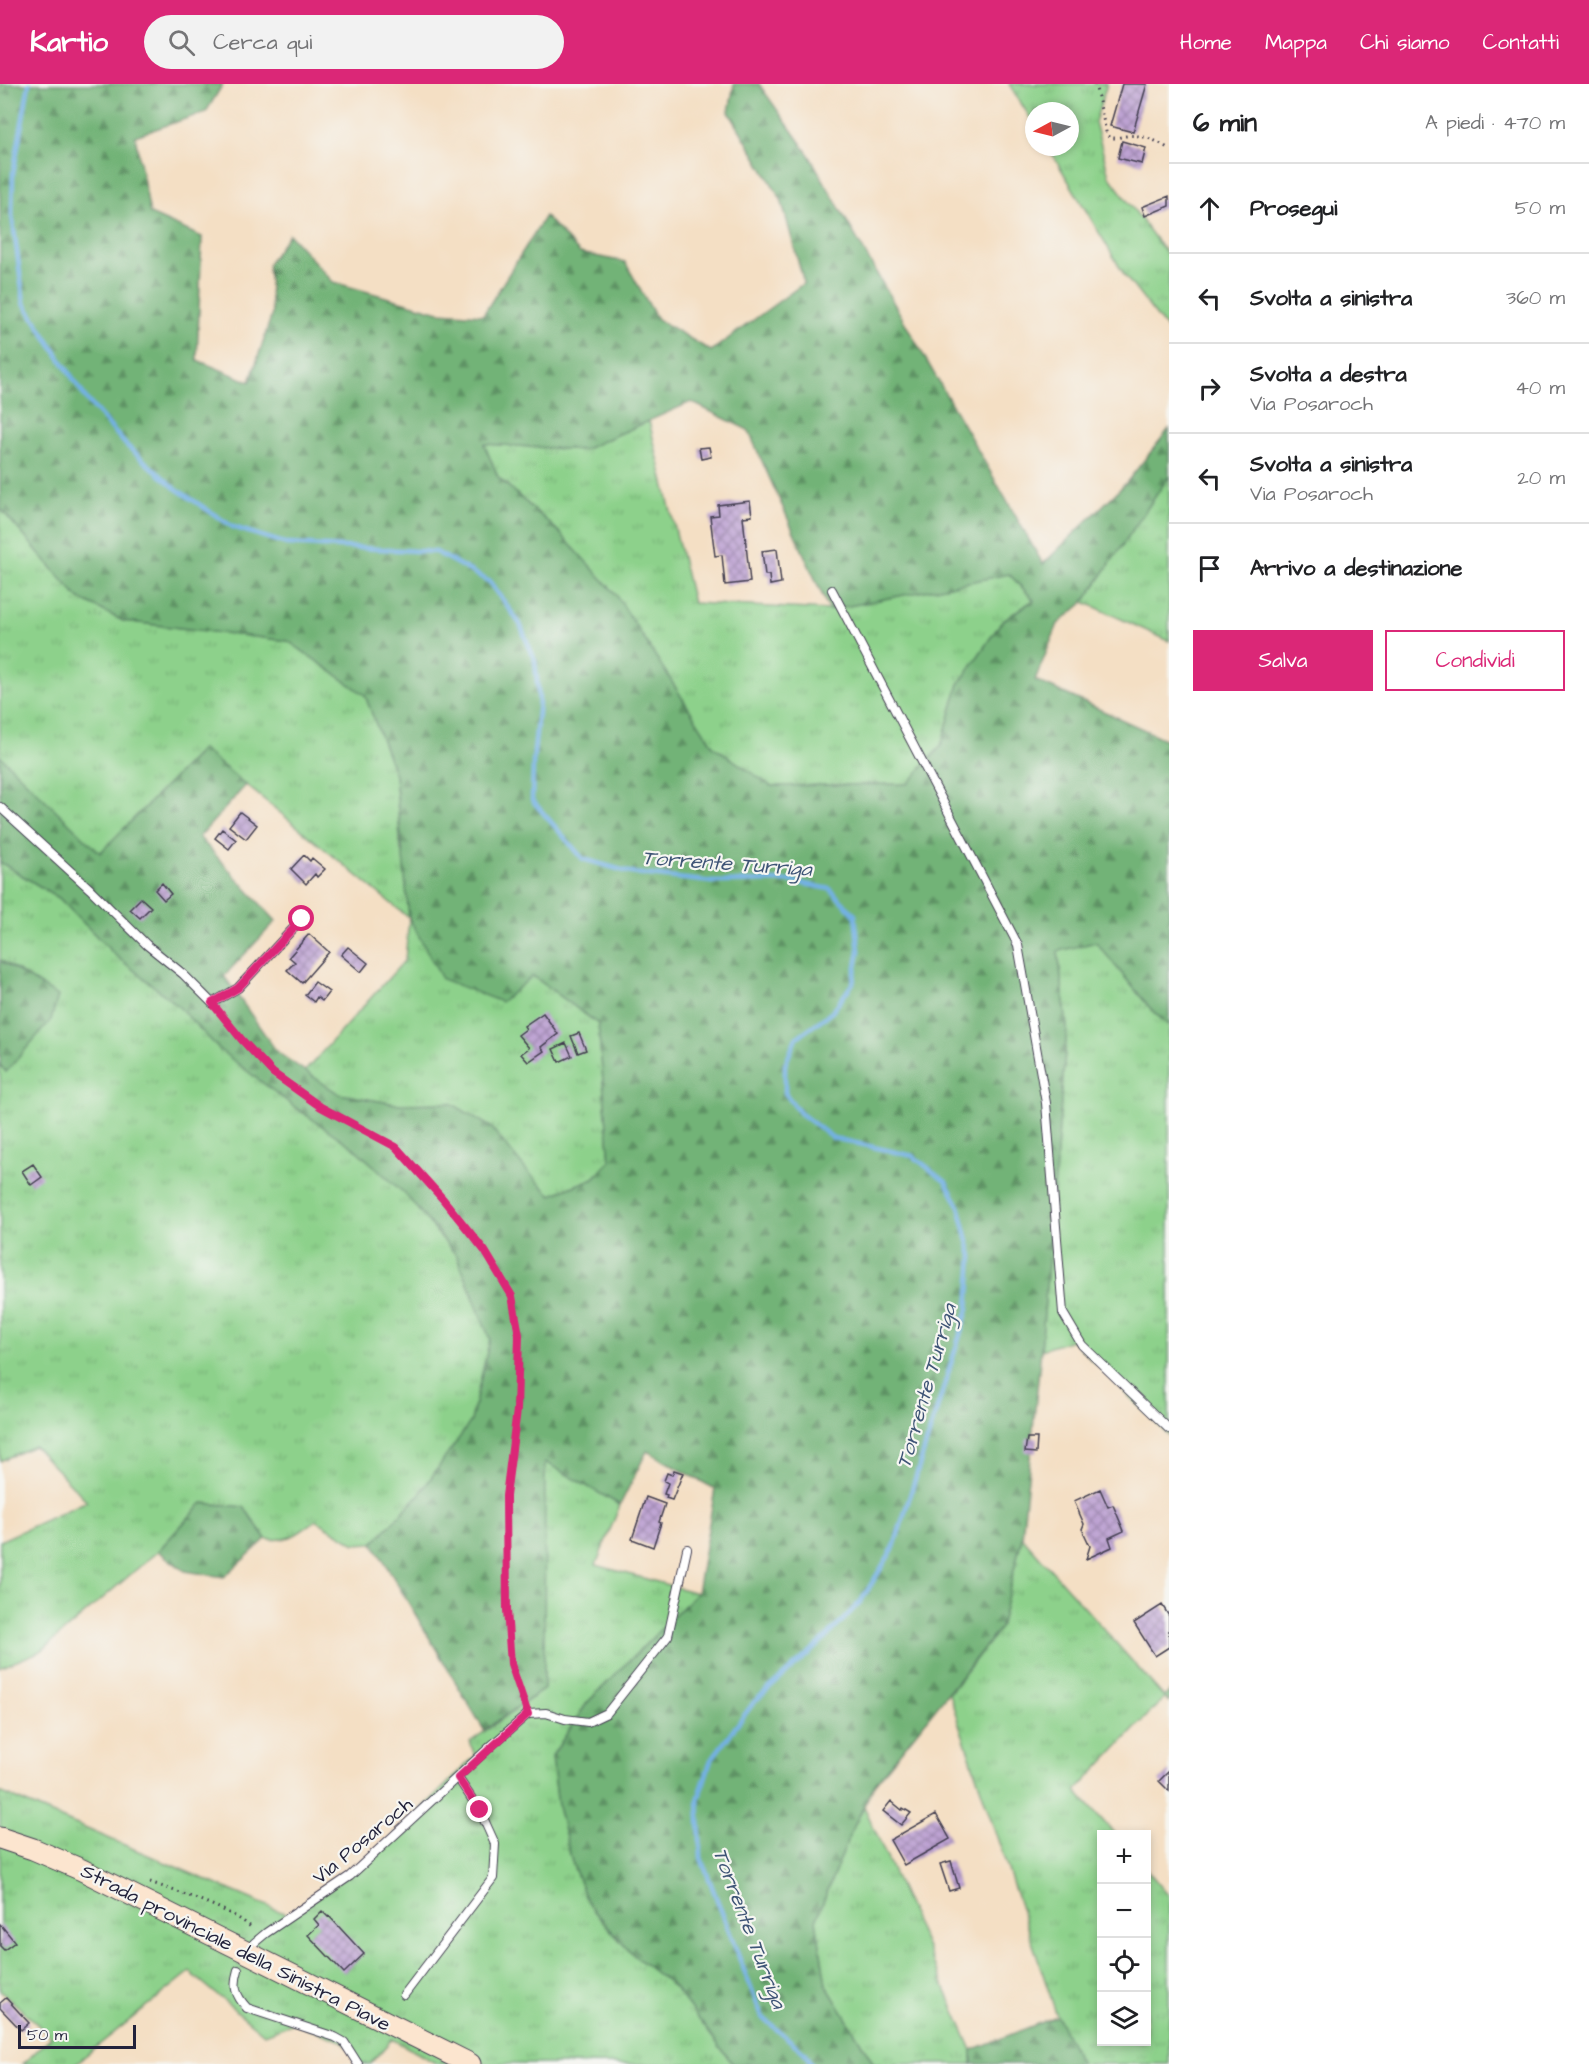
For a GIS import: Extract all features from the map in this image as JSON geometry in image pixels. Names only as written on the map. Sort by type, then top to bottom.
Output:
[{"type":"main road","name":"Strada provinciale della Sinistra Piave","points":[[0,1838],[82,1870],[470,2064]]},
{"type":"lane","points":[[832,590],[1018,945],[1046,1103],[1063,1313],[1082,1345],[1169,1429]]},
{"type":"lane","points":[[0,807],[212,1003],[238,988],[302,919]]},
{"type":"lane","points":[[528,1714],[546,1713],[565,1719],[588,1722],[607,1713],[668,1636],[687,1549]]},
{"type":"lane","name":"Via Posaroch","points":[[257,1940],[350,1876],[528,1714]]},
{"type":"lane","points":[[404,1995],[493,1878],[495,1844],[480,1810],[458,1778]]},
{"type":"lane","points":[[238,1970],[234,1980],[235,1990],[247,2008],[344,2042],[358,2064]]},
{"type":"path","points":[[1095,84],[1107,136],[1115,139],[1127,136],[1153,139],[1169,149]]},
{"type":"path","points":[[212,1003],[273,1073],[321,1107],[396,1147],[485,1251],[512,1296],[519,1335],[517,1410],[506,1496],[507,1610],[511,1664],[528,1714]]},
{"type":"path","points":[[147,1881],[225,1911],[248,1924],[257,1940]]},
{"type":"green space","points":[[0,84],[223,84],[206,112],[135,136],[150,214],[202,237],[197,360],[250,382],[272,314],[268,264],[289,234],[333,282],[439,312],[483,315],[545,216],[580,253],[625,262],[657,319],[711,351],[804,283],[781,199],[729,112],[734,84],[759,84],[809,155],[1043,564],[1126,483],[1169,429],[1169,476],[1084,602],[1058,624],[1035,680],[1169,741],[1169,1026],[1150,1008],[1096,942],[1058,951],[1067,1027],[1041,1350],[1022,1537],[1000,1628],[874,1785],[848,1839],[816,1920],[826,1985],[874,2064],[733,2064],[675,1988],[631,1953],[588,1904],[572,1862],[558,1806],[552,1756],[587,1703],[697,1593],[715,1489],[647,1451],[620,1505],[545,1462],[544,1689],[484,1730],[373,1543],[419,1495],[471,1421],[490,1339],[457,1256],[405,1194],[354,1148],[293,1106],[221,1051],[177,1005],[115,955],[59,898],[0,862],[0,756],[100,853],[202,749],[246,785],[199,837],[276,921],[224,976],[277,1052],[339,1094],[396,1104],[451,1103],[491,1127],[527,1171],[551,1195],[594,1178],[610,1161],[598,1024],[533,976],[501,1002],[442,979],[409,918],[395,775],[365,695],[288,641],[123,621],[78,598],[0,508]],"holes":[[[691,402],[748,430],[829,610],[1009,574],[1034,600],[1002,621],[959,684],[941,746],[908,784],[771,786],[713,746],[615,593],[558,531],[498,477],[484,444],[583,450]]]},
{"type":"green space","points":[[1009,84],[1107,84],[1095,122],[1109,176],[1169,257],[1169,332],[1125,276],[1053,156],[1079,156],[1079,102],[1025,102],[1025,110]]},
{"type":"green space","points":[[649,421],[693,603],[829,610],[1009,574],[1034,600],[1002,621],[959,684],[941,746],[908,784],[771,786],[713,746],[668,678],[558,531],[498,477],[484,444],[583,450]]},
{"type":"green space","points":[[1169,476],[1169,641],[1084,602]]},
{"type":"green space","points":[[0,508],[78,598],[123,621],[288,641],[365,695],[395,775],[401,851],[533,976],[598,1024],[610,1161],[594,1178],[551,1195],[451,1103],[396,1104],[339,1094],[305,1071],[405,960],[409,918],[202,749],[100,853],[0,775]]},
{"type":"green space","points":[[0,862],[59,898],[115,955],[177,1005],[293,1106],[354,1148],[405,1194],[457,1256],[490,1339],[471,1422],[419,1495],[373,1543],[355,1544],[316,1520],[293,1536],[274,1540],[266,1539],[244,1507],[202,1503],[158,1551],[41,1651],[0,1668],[0,1541],[87,1501],[34,1446],[0,1461],[0,1065],[6,1071],[57,996],[0,960]]},
{"type":"green space","points":[[1096,942],[1150,1008],[1169,1026],[1169,1436],[1072,1340],[1041,1350],[1067,1027],[1058,951]]},
{"type":"green space","points":[[0,960],[58,996],[51,1020],[6,1072],[0,1065]]},
{"type":"green space","points":[[544,1461],[620,1505],[596,1565],[697,1593],[587,1703],[552,1756],[558,1806],[572,1862],[588,1904],[631,1953],[675,1988],[733,2064],[437,2064],[392,2039],[370,2064],[358,2064],[344,2042],[294,2023],[264,2034],[190,1972],[75,2064],[23,2064],[51,2037],[0,1990],[0,1792],[291,1916],[380,1851],[475,1756],[470,1742],[544,1689]]},
{"type":"green space","points":[[202,1503],[244,1507],[266,1539],[224,1577],[185,1571],[158,1551]]},
{"type":"green space","points":[[1022,1537],[1164,1697],[1169,1692],[1169,1702],[1164,1698],[1076,1791],[1111,1830],[1097,1830],[1097,2046],[1151,2046],[1151,1875],[1169,1896],[1169,2064],[1081,2064],[1057,2016],[949,1694],[1000,1628]]},
{"type":"green space","points":[[864,1806],[972,2050],[972,2064],[874,2064],[826,1985],[816,1920],[848,1839]]},
{"type":"green space","points":[[1057,2016],[1081,2064],[972,2064],[972,2050]]},
{"type":"building","points":[[1122,84],[1147,84],[1133,132],[1110,126]]},
{"type":"building","points":[[1122,141],[1146,148],[1142,164],[1118,158]]},
{"type":"building","points":[[1169,196],[1169,206],[1145,216],[1142,207]]},
{"type":"building","points":[[709,447],[711,457],[701,459],[699,448]]},
{"type":"building","points":[[750,501],[752,516],[743,517],[750,582],[725,585],[722,555],[715,556],[710,516],[719,515],[718,505]]},
{"type":"building","points":[[777,549],[781,583],[770,585],[769,575],[765,575],[762,551]]},
{"type":"building","points":[[240,812],[257,825],[246,839],[229,826]]},
{"type":"building","points":[[222,829],[236,840],[229,849],[215,838]]},
{"type":"building","points":[[304,855],[310,861],[312,858],[325,869],[317,877],[315,874],[306,884],[291,869]]},
{"type":"building","points":[[162,883],[171,894],[164,900],[155,890]]},
{"type":"building","points":[[141,898],[151,907],[140,918],[130,909]]},
{"type":"building","points":[[309,934],[329,952],[302,983],[287,970],[295,962],[289,957]]},
{"type":"building","points":[[348,947],[368,963],[361,972],[341,955]]},
{"type":"building","points":[[315,982],[329,992],[322,1001],[317,997],[314,1002],[305,995]]},
{"type":"building","points":[[543,1013],[558,1034],[541,1047],[544,1051],[528,1062],[521,1054],[529,1048],[518,1035],[526,1029],[524,1026]]},
{"type":"building","points":[[579,1033],[586,1050],[578,1053],[571,1036]]},
{"type":"building","points":[[566,1043],[572,1056],[559,1062],[553,1049]]},
{"type":"building","points":[[33,1164],[42,1177],[31,1185],[22,1171]]},
{"type":"building","points":[[1027,1438],[1037,1438],[1036,1453],[1025,1452]]},
{"type":"building","points":[[674,1470],[683,1473],[672,1500],[666,1498],[667,1495],[664,1494],[668,1483],[664,1481],[667,1473],[672,1475]]},
{"type":"building","points":[[1100,1489],[1108,1507],[1113,1505],[1124,1531],[1109,1538],[1112,1547],[1086,1559],[1090,1546],[1082,1529],[1084,1524],[1074,1501]]},
{"type":"building","points":[[646,1497],[665,1504],[653,1547],[632,1539]]},
{"type":"building","points":[[1162,1605],[1169,1616],[1169,1647],[1155,1656],[1134,1623]]},
{"type":"building","points":[[1169,1771],[1169,1791],[1159,1781]]},
{"type":"building","points":[[891,1801],[902,1810],[903,1808],[911,1813],[901,1825],[883,1811]]},
{"type":"building","points":[[936,1814],[950,1839],[904,1865],[890,1840]]},
{"type":"building","points":[[951,1861],[959,1888],[949,1891],[940,1864]]},
{"type":"building","points":[[322,1911],[364,1954],[344,1973],[308,1935],[319,1925],[314,1919]]},
{"type":"building","points":[[0,1924],[15,1942],[4,1950],[0,1946]]},
{"type":"building","points":[[6,1998],[29,2023],[21,2030],[0,2008],[0,2003]]},
{"type":"waterway","name":"Torrente Turriga","points":[[29,84],[13,174],[12,215],[24,303],[87,400],[126,445],[175,488],[233,527],[287,544],[436,552],[490,582],[520,624],[535,661],[539,701],[532,800],[583,859],[632,873],[712,882],[790,881],[830,889],[855,915],[859,951],[853,983],[832,1012],[796,1038],[785,1065],[785,1093],[800,1113],[833,1138],[913,1156],[946,1182],[959,1206],[972,1256],[968,1309],[894,1547],[861,1601],[826,1638],[754,1702],[711,1760],[698,1800],[701,1858],[762,2017],[804,2052],[811,2064]]},
{"type":"route","points":[[302,919],[238,988],[212,1003],[273,1073],[321,1107],[396,1147],[485,1251],[512,1296],[519,1335],[517,1410],[506,1496],[507,1610],[511,1664],[528,1714],[458,1778],[480,1810]]}]
